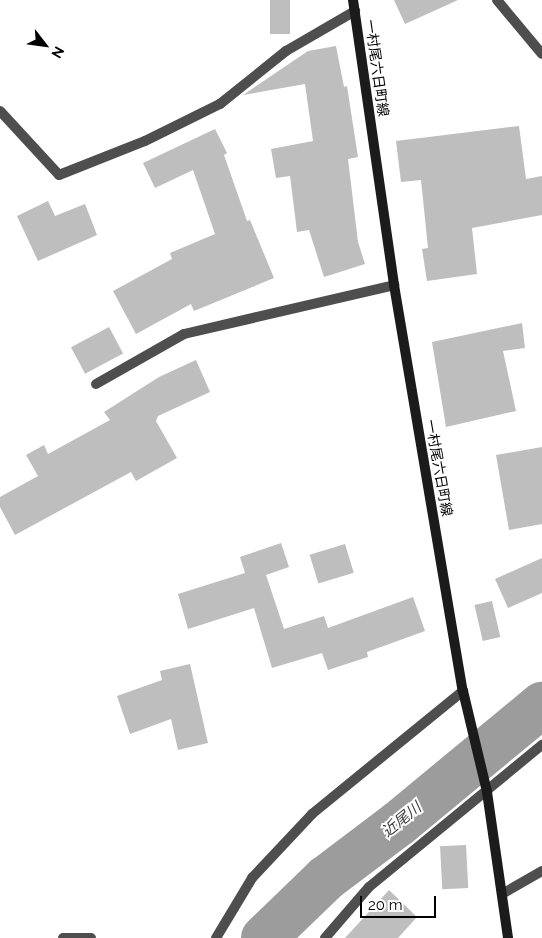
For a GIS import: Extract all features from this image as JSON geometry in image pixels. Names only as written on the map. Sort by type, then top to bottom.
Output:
[{"type":"main road","name":"一村尾六日町線","points":[[354,5],[394,285],[463,692],[487,792],[508,938]]},
{"type":"street","points":[[497,0],[542,54]]},
{"type":"street","points":[[0,111],[59,175],[145,141],[220,104],[286,51],[354,5]]},
{"type":"street","points":[[96,384],[184,334],[394,285]]},
{"type":"street","points":[[216,938],[252,878],[312,814],[463,692]]},
{"type":"street","points":[[324,938],[368,887],[542,746]]},
{"type":"street","points":[[502,894],[542,871]]},
{"type":"street","points":[[64,938],[91,938]]},
{"type":"building","points":[[270,0],[290,0],[290,34],[270,34]]},
{"type":"building","points":[[394,0],[458,0],[405,24]]},
{"type":"building","points":[[336,46],[344,87],[347,86],[358,157],[348,159],[358,242],[365,264],[324,277],[309,230],[297,232],[290,176],[276,178],[271,149],[313,141],[305,84],[243,95],[308,51]]},
{"type":"building","points":[[519,126],[526,179],[542,176],[542,215],[472,228],[477,274],[427,281],[422,249],[428,248],[421,180],[401,182],[396,141]]},
{"type":"building","points":[[215,129],[227,153],[224,155],[247,221],[250,220],[274,278],[194,311],[191,304],[136,334],[113,291],[172,259],[170,253],[215,234],[193,170],[155,188],[143,163]]},
{"type":"building","points":[[48,201],[55,216],[85,204],[97,235],[38,261],[17,216]]},
{"type":"building","points":[[522,323],[525,348],[503,351],[516,411],[446,427],[432,342]]},
{"type":"building","points":[[109,327],[123,353],[85,374],[71,347]]},
{"type":"building","points":[[196,360],[210,392],[158,416],[156,421],[177,458],[136,481],[131,472],[15,535],[0,507],[0,497],[38,476],[26,455],[44,445],[48,454],[110,420],[104,412],[159,377]]},
{"type":"building","points":[[542,447],[542,524],[509,530],[496,455]]},
{"type":"building","points":[[281,543],[289,567],[266,575],[284,629],[324,616],[328,628],[413,597],[425,631],[367,652],[368,657],[328,670],[322,653],[272,668],[254,608],[188,629],[178,594],[245,573],[240,557]]},
{"type":"building","points":[[345,544],[354,573],[318,584],[310,555]]},
{"type":"building","points":[[542,558],[542,593],[508,608],[495,579]]},
{"type":"building","points":[[492,601],[500,637],[483,641],[474,605]]},
{"type":"building","points":[[190,664],[208,743],[178,750],[171,719],[130,734],[117,696],[162,680],[160,671]]},
{"type":"building","points":[[466,845],[468,888],[442,889],[440,846]]},
{"type":"building","points":[[389,890],[417,917],[398,938],[345,938]]},
{"type":"waterway","name":"近尾川","points":[[264,938],[325,879],[398,824],[542,705]]}]
